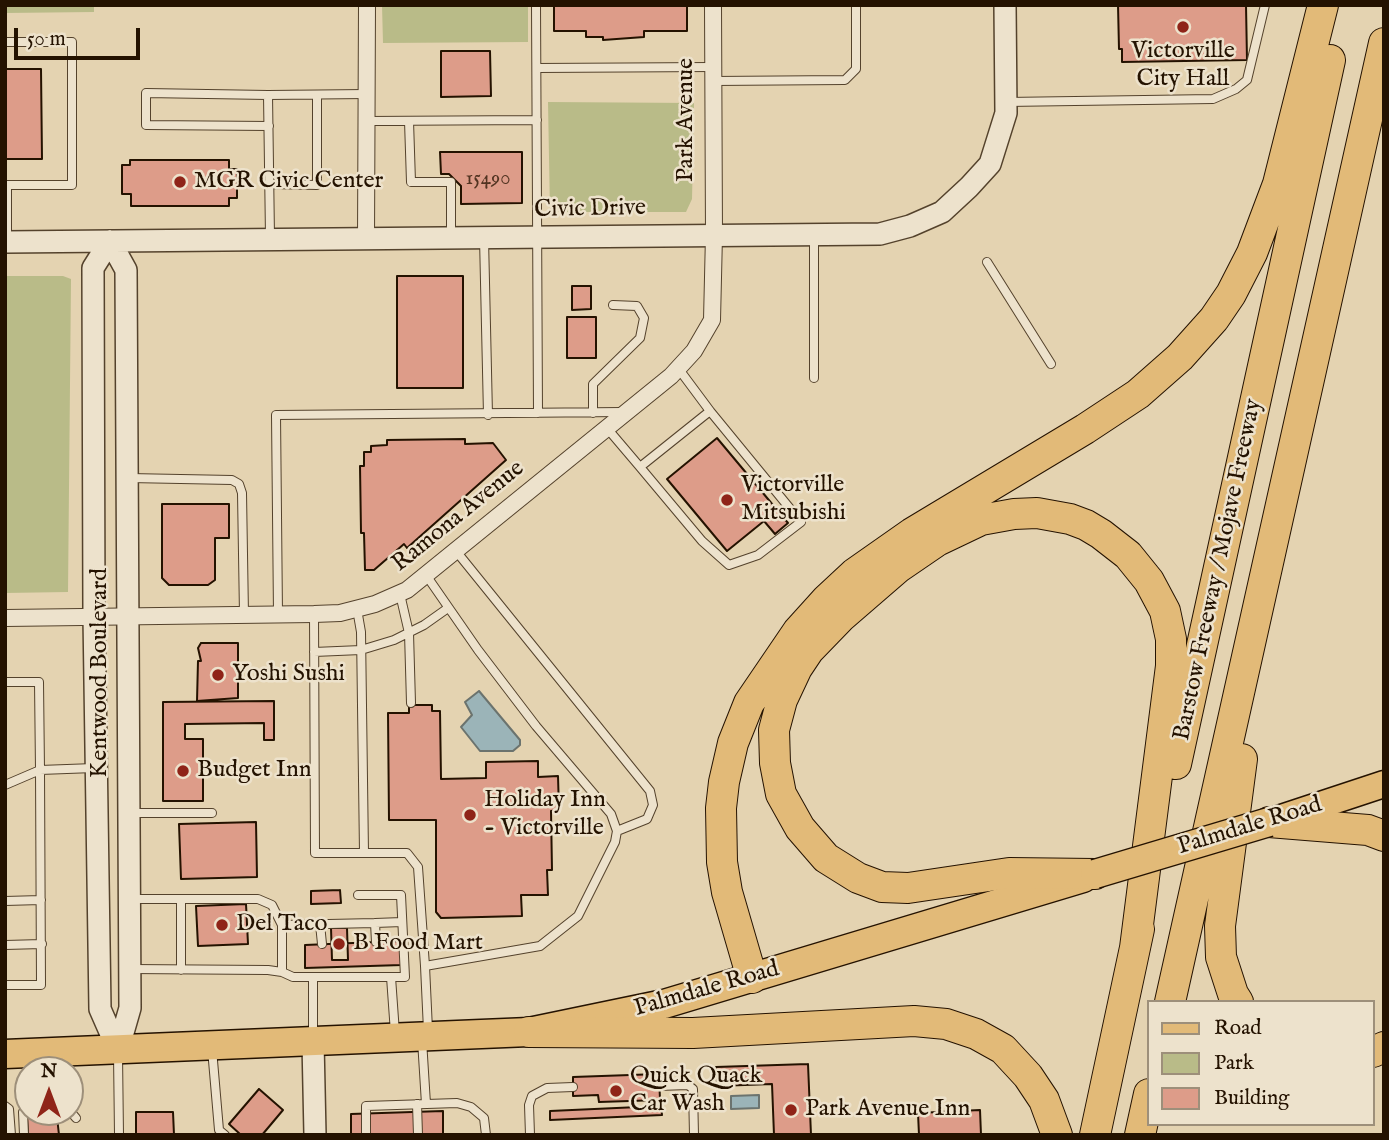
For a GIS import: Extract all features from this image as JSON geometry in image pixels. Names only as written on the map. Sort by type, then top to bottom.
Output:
[{"type":"highway","points":[[752,978],[727,892],[722,862],[721,808],[733,743],[749,703],[798,631],[855,573],[912,533],[1138,394],[1180,357],[1214,319],[1231,294],[1252,253],[1278,184],[1323,5]]},
{"type":"highway","name":"Barstow Freeway / Mojave Freeway","points":[[1095,1135],[1342,5]]},
{"type":"highway","name":"Barstow Freeway / Mojave Freeway","points":[[1170,1000],[1384,43]]},
{"type":"highway","points":[[1096,874],[1009,873],[908,888],[882,887],[859,878],[826,858],[800,828],[781,794],[775,763],[775,730],[782,700],[797,668],[839,618],[899,567],[937,541],[981,520],[1006,514],[1037,513],[1086,525],[1128,555],[1149,581],[1165,611],[1171,639],[1171,666],[1135,948]]},
{"type":"highway","points":[[1237,1000],[1221,957],[1220,926],[1269,558]]},
{"type":"highway","points":[[1269,822],[1368,830],[1384,836]]},
{"type":"highway","name":"Palmdale Road","points":[[5,1054],[528,1032],[664,1004],[1269,822]]},
{"type":"highway","points":[[528,1032],[693,1032],[914,1021],[946,1024],[976,1034],[1003,1049],[1028,1076],[1044,1100],[1057,1135]]},
{"type":"highway","points":[[1140,1135],[1148,1099]]},
{"type":"main road","name":"Palmdale Road","points":[[1269,822],[1384,784]]},
{"type":"street","points":[[366,239],[367,5]]},
{"type":"street","name":"Park Avenue","points":[[713,5],[714,235]]},
{"type":"street","name":"Civic Drive","points":[[6,242],[880,234],[910,226],[942,212],[990,164],[1006,113],[1005,5]]},
{"type":"street","name":"Ramona Avenue","points":[[5,618],[314,614],[357,609],[400,594],[606,428],[678,368],[694,351],[712,320],[714,235]]},
{"type":"street","name":"Kentwood Boulevard","points":[[110,241],[126,270],[130,1008],[118,1050],[100,1009],[95,768],[93,268],[110,241]]},
{"type":"street","points":[[313,1042],[315,1135]]},
{"type":"lane","points":[[537,5],[538,413]]},
{"type":"lane","points":[[537,68],[845,80],[856,69],[856,5]]},
{"type":"lane","points":[[1006,102],[1213,99],[1236,89],[1247,80],[1265,5]]},
{"type":"lane","points":[[5,42],[72,42],[72,185],[6,185],[6,242]]},
{"type":"lane","points":[[269,126],[146,125],[146,93],[367,94]]},
{"type":"lane","points":[[268,95],[270,240]]},
{"type":"lane","points":[[270,184],[317,185],[317,95]]},
{"type":"lane","points":[[367,121],[537,120]]},
{"type":"lane","points":[[409,121],[411,182],[451,182],[451,238]]},
{"type":"lane","points":[[814,234],[814,378]]},
{"type":"lane","points":[[484,238],[488,415]]},
{"type":"lane","points":[[987,262],[1051,364]]},
{"type":"lane","points":[[593,413],[593,384],[640,338],[644,318],[636,306],[613,305]]},
{"type":"lane","points":[[606,428],[702,541],[729,565],[758,555],[801,522],[678,368]]},
{"type":"lane","points":[[640,467],[710,411]]},
{"type":"lane","points":[[278,614],[276,415],[625,412]]},
{"type":"lane","points":[[126,478],[232,480],[239,484],[242,493],[244,614]]},
{"type":"lane","points":[[456,551],[650,791],[653,805],[647,819],[617,831]]},
{"type":"lane","points":[[425,966],[540,946],[578,916],[615,842],[617,831],[611,814],[536,726],[426,575]]},
{"type":"lane","points":[[400,594],[409,633],[411,704]]},
{"type":"lane","points":[[314,652],[361,650],[394,640],[448,608]]},
{"type":"lane","points":[[357,609],[361,650],[364,853]]},
{"type":"lane","points":[[314,614],[315,853],[407,853],[418,867],[425,966],[415,1037],[422,1104],[418,1135]]},
{"type":"lane","points":[[5,682],[39,682],[42,944],[41,985],[5,985]]},
{"type":"lane","points":[[5,785],[40,770],[95,768]]},
{"type":"lane","points":[[129,814],[212,813]]},
{"type":"lane","points":[[130,969],[282,972],[293,977],[313,978],[405,977],[401,895],[359,895]]},
{"type":"lane","points":[[181,898],[181,970]]},
{"type":"lane","points":[[129,899],[258,898],[272,905],[282,925],[282,972]]},
{"type":"lane","points":[[5,901],[41,900]]},
{"type":"lane","points":[[282,925],[402,922]]},
{"type":"lane","points":[[375,923],[376,942]]},
{"type":"lane","points":[[320,924],[322,944]]},
{"type":"lane","points":[[5,944],[42,944]]},
{"type":"lane","points":[[377,966],[377,977]]},
{"type":"lane","points":[[324,968],[324,978]]},
{"type":"lane","points":[[391,977],[415,1037]]},
{"type":"lane","points":[[313,978],[313,1042]]},
{"type":"lane","points":[[212,1046],[219,1130],[225,1135]]},
{"type":"lane","points":[[118,1050],[119,1135]]},
{"type":"lane","points":[[659,1086],[688,1085],[693,1089],[694,1135]]},
{"type":"lane","points":[[530,1135],[529,1105],[532,1096],[547,1088],[573,1087]]},
{"type":"lane","points":[[366,1135],[366,1106],[457,1102],[471,1107],[484,1118],[486,1135]]},
{"type":"lane","points":[[5,1106],[9,1109],[11,1135]]},
{"type":"green space","points":[[5,5],[94,5],[94,12],[5,13]]},
{"type":"green space","points":[[382,5],[528,5],[528,42],[383,43]]},
{"type":"green space","points":[[548,102],[694,103],[692,199],[686,212],[550,212]]},
{"type":"green space","points":[[5,276],[63,276],[71,279],[68,592],[5,593]]},
{"type":"water","points":[[479,691],[520,740],[520,745],[513,751],[480,751],[461,727],[472,715],[465,702]]},
{"type":"water","points":[[759,1095],[759,1108],[731,1109],[731,1096]]},
{"type":"building","points":[[554,5],[687,5],[687,31],[644,31],[644,37],[603,40],[603,37],[586,37],[586,31],[554,31]]},
{"type":"building","name":"Victorville City Hall","points":[[1118,5],[1246,5],[1247,60],[1122,62]]},
{"type":"building","points":[[441,51],[490,51],[491,96],[441,97]]},
{"type":"building","points":[[5,69],[41,69],[42,159],[5,159]]},
{"type":"building","points":[[440,152],[522,152],[522,203],[461,204],[461,186],[449,174],[441,174]]},
{"type":"building","name":"MGR Civic Center","points":[[130,160],[229,160],[229,169],[237,169],[237,198],[229,198],[229,206],[131,206],[131,194],[122,194],[122,165],[130,165]]},
{"type":"building","points":[[397,276],[463,276],[463,388],[397,388]]},
{"type":"building","points":[[572,286],[591,286],[591,309],[572,310]]},
{"type":"building","points":[[567,317],[596,317],[596,358],[567,358]]},
{"type":"building","name":"Victorville Mitsubishi","points":[[717,438],[788,523],[775,534],[764,521],[727,551],[667,479]]},
{"type":"building","points":[[465,439],[465,444],[493,443],[506,460],[407,548],[404,544],[374,570],[365,570],[364,533],[361,533],[360,466],[364,466],[364,452],[371,452],[371,446],[387,445],[387,440]]},
{"type":"building","points":[[162,504],[229,504],[229,538],[215,538],[215,580],[208,585],[169,585],[162,578]]},
{"type":"building","name":"Yoshi Sushi","points":[[201,643],[238,643],[238,698],[197,701],[198,661],[201,661],[198,648]]},
{"type":"building","name":"Budget Inn","points":[[274,701],[274,740],[264,740],[264,723],[185,724],[185,739],[203,739],[203,801],[163,801],[163,702]]},
{"type":"building","name":"Holiday Inn - Victorville","points":[[409,705],[432,705],[432,711],[440,711],[441,779],[486,778],[486,762],[538,761],[538,777],[558,776],[559,810],[551,811],[552,870],[547,870],[548,895],[521,895],[522,916],[441,918],[436,912],[436,820],[389,820],[388,713],[409,713]]},
{"type":"building","points":[[256,822],[257,877],[181,879],[179,824]]},
{"type":"building","points":[[340,890],[341,903],[311,904],[311,891]]},
{"type":"building","name":"Del Taco","points":[[246,904],[248,944],[198,946],[196,906]]},
{"type":"building","name":"B Food Mart","points":[[331,928],[347,928],[348,960],[332,960]]},
{"type":"building","points":[[401,941],[402,965],[305,968],[305,945]]},
{"type":"building","name":"Park Avenue Inn","points":[[808,1064],[811,1135],[774,1135],[772,1084],[717,1086],[716,1067]]},
{"type":"building","name":"Quick Quack Car Wash","points":[[659,1074],[660,1100],[599,1102],[598,1095],[573,1096],[573,1077]]},
{"type":"building","points":[[259,1089],[283,1110],[262,1135],[241,1135],[229,1124]]},
{"type":"building","points":[[661,1106],[662,1115],[550,1120],[550,1111]]},
{"type":"building","points":[[980,1110],[981,1135],[919,1135],[918,1113]]},
{"type":"building","points":[[443,1111],[443,1135],[351,1135],[351,1114]]},
{"type":"building","points":[[136,1112],[173,1112],[174,1135],[136,1135]]},
{"type":"building","points":[[27,1126],[58,1126],[59,1135],[28,1135]]},
{"type":"place","name":"Victorville City Hall","points":[[1183,27]]},
{"type":"place","name":"MGR Civic Center","points":[[180,182]]},
{"type":"place","name":"Victorville Mitsubishi","points":[[727,500]]},
{"type":"place","name":"Yoshi Sushi","points":[[218,675]]},
{"type":"place","name":"Budget Inn","points":[[183,771]]},
{"type":"place","name":"Holiday Inn - Victorville","points":[[470,815]]},
{"type":"place","name":"Del Taco","points":[[222,925]]},
{"type":"place","name":"B Food Mart","points":[[339,944]]},
{"type":"place","name":"Quick Quack Car Wash","points":[[616,1091]]},
{"type":"place","name":"Park Avenue Inn","points":[[791,1110]]}]
